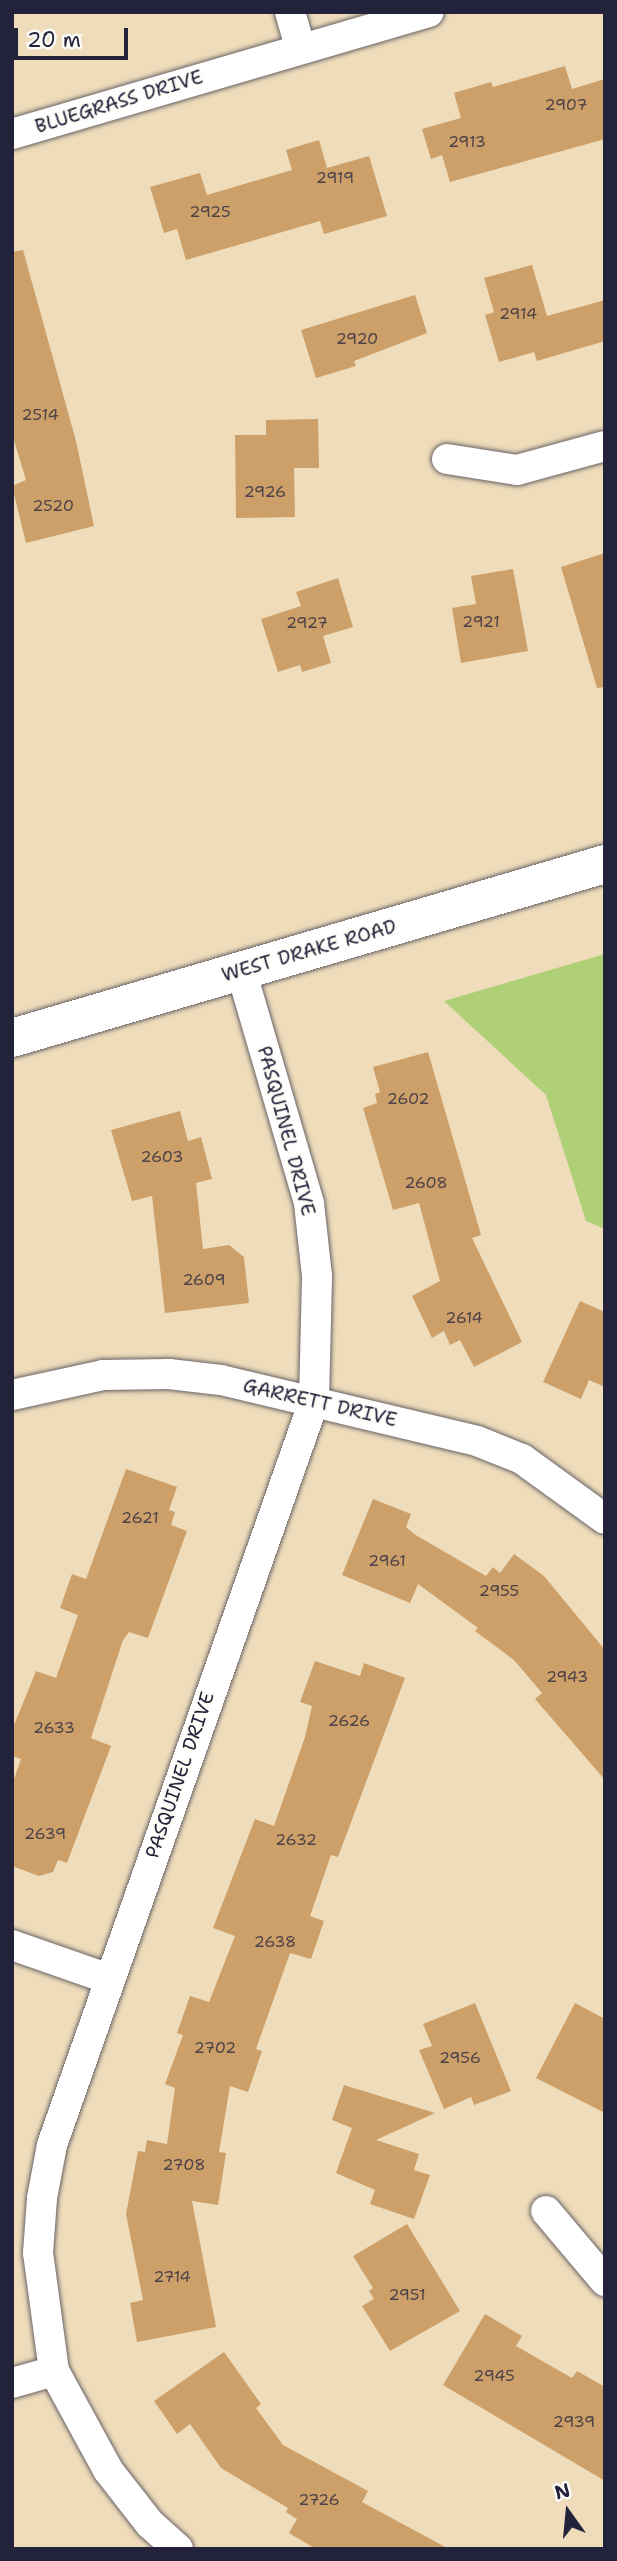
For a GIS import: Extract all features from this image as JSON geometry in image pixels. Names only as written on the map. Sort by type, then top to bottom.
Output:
[{"type":"main road","name":"WEST DRAKE ROAD","points":[[12,1038],[605,864]]},
{"type":"street","points":[[290,12],[300,47]]},
{"type":"street","name":"BLUEGRASS DRIVE","points":[[12,134],[300,47],[428,12]]},
{"type":"street","points":[[447,459],[517,470],[605,446]]},
{"type":"street","name":"PASQUINEL DRIVE","points":[[178,2549],[150,2524],[108,2470],[54,2371],[38,2253],[42,2198],[52,2145],[314,1401],[317,1276],[309,1203],[241,971]]},
{"type":"street","name":"GARRETT DRIVE","points":[[12,1395],[103,1375],[169,1374],[314,1401],[477,1441],[522,1459],[605,1519]]},
{"type":"street","points":[[12,1945],[109,1979]]},
{"type":"street","points":[[546,2211],[605,2281]]},
{"type":"street","points":[[12,2383],[54,2371]]},
{"type":"green space","points":[[605,954],[605,1229],[586,1221],[546,1095],[444,1001]]},
{"type":"building","points":[[565,66],[572,89],[605,79],[605,139],[450,182],[442,155],[431,159],[422,129],[461,118],[454,93],[491,82],[493,87]]},
{"type":"building","points":[[319,140],[327,168],[369,156],[387,216],[324,234],[320,221],[186,260],[177,229],[164,233],[150,187],[200,173],[207,195],[292,170],[286,150]]},
{"type":"building","points":[[23,250],[76,441],[94,526],[26,543],[12,486],[26,480],[12,434],[12,252]]},
{"type":"building","points":[[532,265],[547,316],[605,300],[605,341],[537,361],[534,352],[499,362],[485,315],[494,312],[484,278]]},
{"type":"building","points":[[415,295],[427,333],[354,361],[356,366],[316,378],[301,330]]},
{"type":"building","points":[[318,419],[319,468],[294,468],[295,517],[236,518],[235,435],[266,435],[266,420]]},
{"type":"building","points":[[605,553],[605,687],[597,688],[561,567]]},
{"type":"building","points":[[513,569],[528,651],[461,663],[452,608],[476,604],[471,576]]},
{"type":"building","points":[[338,578],[353,627],[323,636],[331,663],[302,672],[300,665],[278,672],[261,619],[301,606],[296,592]]},
{"type":"building","points":[[428,1052],[481,1235],[472,1238],[522,1342],[474,1367],[460,1340],[450,1345],[444,1331],[432,1338],[412,1296],[440,1281],[419,1203],[393,1210],[363,1108],[377,1103],[375,1094],[380,1092],[373,1067]]},
{"type":"building","points":[[180,1111],[188,1141],[201,1137],[212,1179],[196,1183],[203,1249],[229,1245],[244,1257],[249,1303],[165,1313],[152,1196],[132,1201],[111,1130]]},
{"type":"building","points":[[580,1301],[605,1312],[605,1387],[589,1380],[581,1399],[543,1382]]},
{"type":"building","points":[[126,1469],[177,1487],[169,1510],[175,1512],[171,1525],[187,1531],[148,1638],[129,1632],[123,1640],[91,1738],[111,1746],[67,1863],[58,1860],[53,1872],[39,1876],[12,1866],[12,1785],[21,1759],[12,1756],[12,1730],[36,1671],[56,1678],[78,1615],[60,1608],[72,1574],[86,1579]]},
{"type":"building","points":[[373,1499],[411,1514],[406,1527],[414,1534],[486,1576],[493,1567],[500,1573],[514,1554],[544,1576],[605,1650],[605,1780],[535,1699],[542,1693],[514,1660],[475,1631],[478,1628],[418,1584],[410,1603],[342,1575]]},
{"type":"building","points":[[315,1661],[360,1676],[364,1663],[405,1678],[338,1857],[331,1855],[310,1916],[324,1921],[311,1959],[290,1953],[256,2049],[262,2051],[248,2092],[230,2086],[219,2152],[226,2153],[218,2205],[192,2201],[216,2327],[137,2342],[130,2303],[143,2300],[126,2214],[138,2151],[145,2152],[147,2140],[167,2144],[175,2088],[165,2084],[183,2035],[177,2033],[190,1996],[209,2002],[235,1936],[213,1928],[255,1819],[274,1826],[305,1737],[312,1706],[300,1702]]},
{"type":"building","points":[[475,2003],[511,2091],[474,2105],[471,2097],[444,2109],[419,2050],[432,2046],[423,2024]]},
{"type":"building","points":[[575,2003],[605,2019],[605,2113],[536,2078]]},
{"type":"building","points":[[344,2085],[435,2113],[376,2140],[419,2154],[414,2170],[430,2175],[414,2219],[370,2204],[375,2190],[336,2173],[352,2128],[332,2120]]},
{"type":"building","points":[[407,2224],[460,2311],[390,2351],[362,2306],[374,2299],[369,2291],[373,2288],[353,2256]]},
{"type":"building","points":[[485,2314],[522,2336],[516,2346],[572,2378],[577,2371],[605,2387],[605,2481],[443,2385]]},
{"type":"building","points":[[224,2352],[261,2404],[256,2408],[283,2445],[368,2491],[362,2502],[449,2549],[316,2549],[289,2533],[297,2519],[286,2512],[288,2508],[221,2468],[190,2424],[177,2434],[154,2401]]}]
